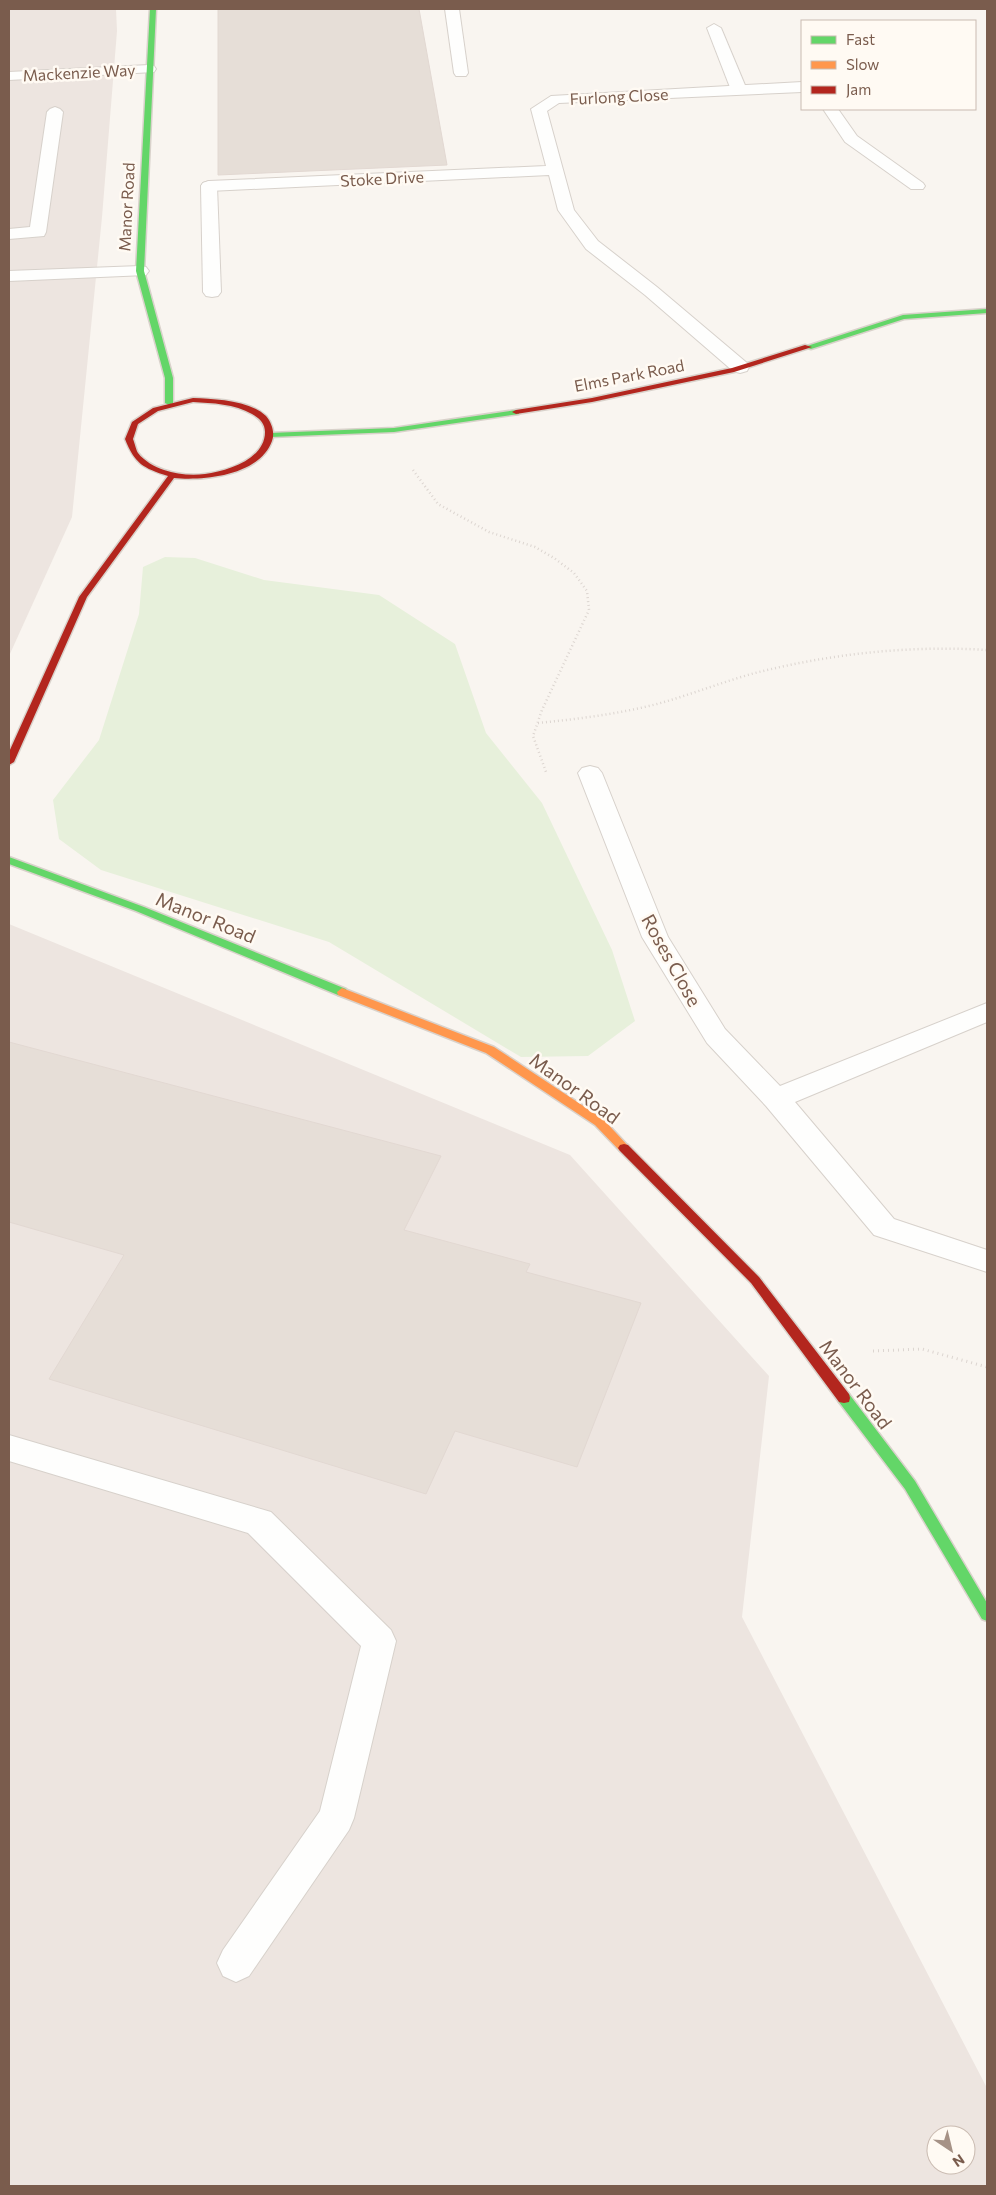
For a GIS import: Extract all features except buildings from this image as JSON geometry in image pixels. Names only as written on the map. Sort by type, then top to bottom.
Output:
[{"type":"street","name":"Manor Road","points":[[153,9],[140,271],[169,378],[169,403]]},
{"type":"street","points":[[452,9],[461,73]]},
{"type":"street","points":[[714,28],[739,90]]},
{"type":"street","name":"Mackenzie Way","points":[[9,76],[149,69]]},
{"type":"street","name":"Furlong Close","points":[[740,367],[652,291],[592,245],[566,210],[539,109],[556,99],[801,88]]},
{"type":"street","points":[[831,110],[851,139],[917,186]]},
{"type":"street","points":[[9,234],[38,232],[55,112]]},
{"type":"street","name":"Stoke Drive","points":[[212,292],[209,186],[556,170]]},
{"type":"street","points":[[9,276],[140,271]]},
{"type":"street","name":"Elms Park Road","points":[[270,435],[394,430],[592,400],[734,370],[904,316],[987,312]]},
{"type":"street","points":[[209,400],[239,405],[252,410],[262,418],[268,426],[270,435],[259,455],[238,468],[189,479],[172,476],[144,465],[135,457],[130,449],[128,439],[130,429],[147,411],[169,403],[209,400]]},
{"type":"street","points":[[9,762],[83,596],[172,476]]},
{"type":"street","name":"Roses Close","points":[[590,772],[655,937],[716,1036],[776,1098],[884,1227],[987,1261]]},
{"type":"street","name":"Manor Road","points":[[9,860],[140,909],[378,1007],[490,1050],[599,1122],[755,1280],[910,1485],[987,1615]]},
{"type":"street","points":[[776,1098],[987,1012]]},
{"type":"street","points":[[9,1448],[259,1522],[378,1641],[336,1818],[236,1963]]},
{"type":"path","points":[[394,430],[396,447],[438,504],[489,532],[535,547],[554,558],[574,573],[587,591],[589,610],[533,736],[547,776]]},
{"type":"path","points":[[538,723],[600,716],[659,704],[713,685],[804,662],[912,650],[969,648],[987,650]]},
{"type":"path","points":[[811,1354],[922,1349],[987,1367]]},
{"type":"shaded area","points":[[9,9],[116,9],[117,31],[102,217],[72,517],[9,656]]},
{"type":"shaded area","points":[[9,924],[570,1155],[769,1376],[742,1617],[987,2088],[987,2186],[9,2186]]},
{"type":"green space","points":[[165,557],[195,558],[264,580],[379,595],[455,644],[486,733],[542,803],[612,950],[635,1021],[588,1056],[521,1057],[329,942],[101,870],[59,839],[53,800],[99,740],[139,614],[143,567]]},
{"type":"traffic: fast","points":[[153,9],[140,271],[169,378],[169,403]]},
{"type":"traffic: fast","points":[[808,347],[903,317],[987,311]]},
{"type":"traffic: fast","points":[[270,435],[394,430],[516,412]]},
{"type":"traffic: fast","points":[[9,860],[140,909],[342,992]]},
{"type":"traffic: fast","points":[[844,1398],[910,1485],[987,1615]]},
{"type":"traffic: slow","points":[[342,992],[490,1050],[599,1122],[624,1148]]},
{"type":"traffic: jam","points":[[516,412],[592,400],[734,370],[808,347]]},
{"type":"traffic: jam","points":[[193,400],[242,407],[263,418],[269,427],[269,438],[264,448],[257,456],[242,466],[205,477],[175,476],[151,468],[135,455],[129,439],[135,423],[155,409],[193,400]]},
{"type":"traffic: jam","points":[[9,762],[83,597],[172,476]]},
{"type":"traffic: jam","points":[[624,1148],[755,1280],[844,1398]]}]
